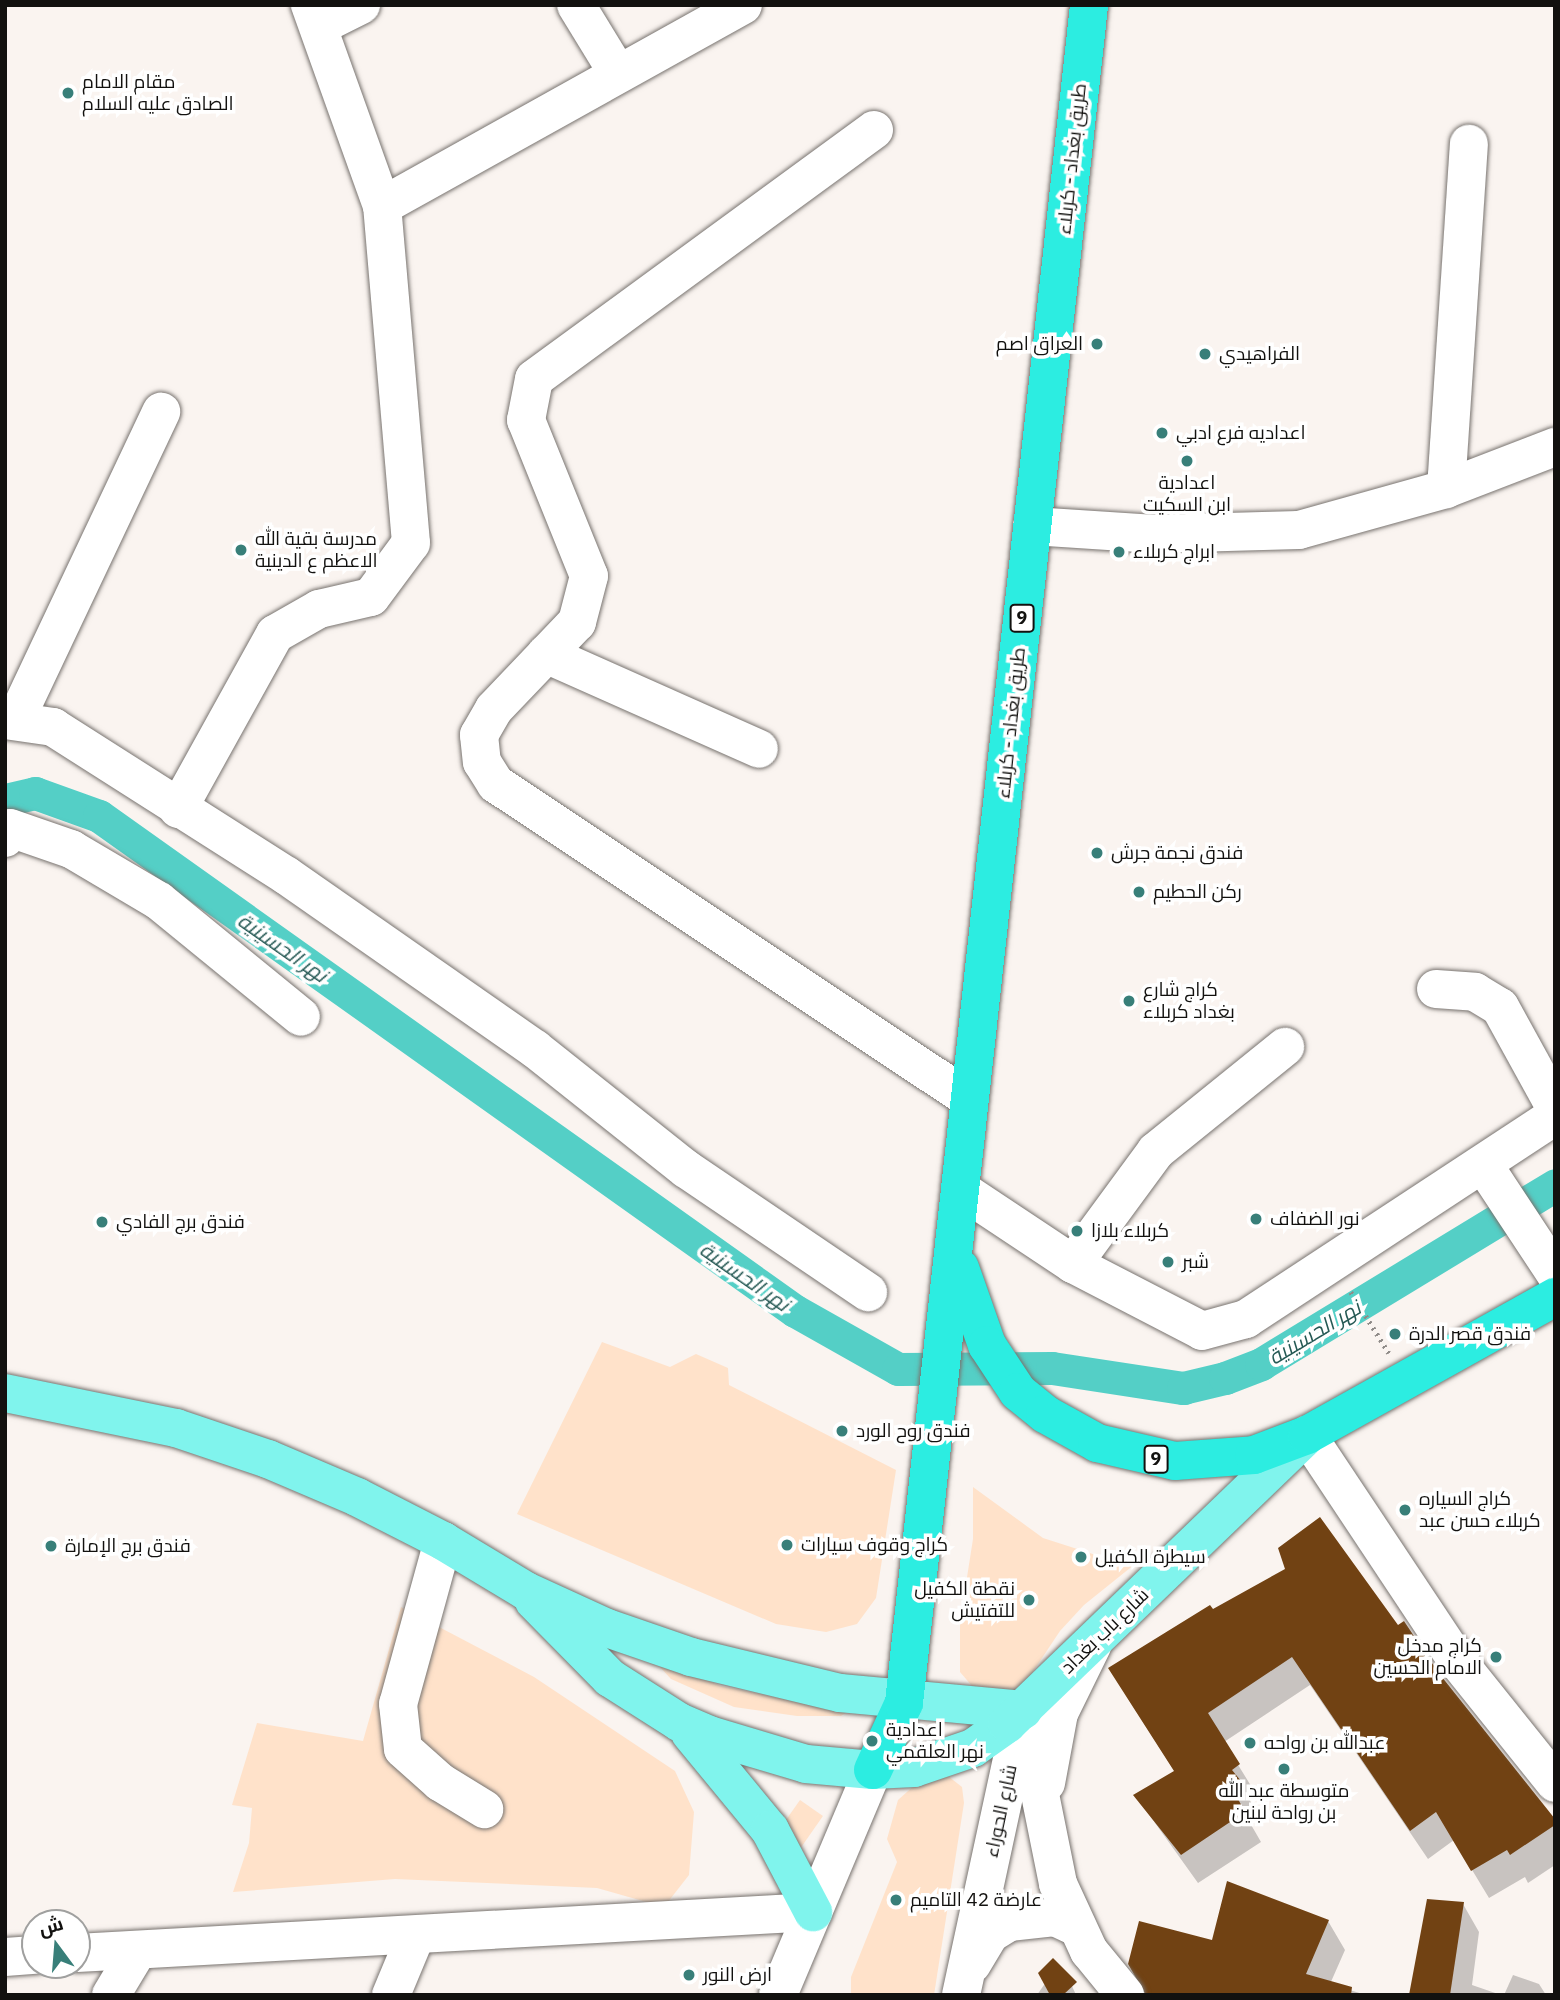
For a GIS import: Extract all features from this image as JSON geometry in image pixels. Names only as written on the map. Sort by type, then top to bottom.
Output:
[{"type":"highway","name":"طريق بغداد - كربلاء","points":[[873,1770],[904,1703],[941,1383],[957,1275],[956,1231],[969,1099],[1089,5]]},
{"type":"highway","name":"9","points":[[957,1275],[987,1345],[1018,1392],[1073,1432],[1148,1458],[1228,1460],[1307,1435]]},
{"type":"highway","name":"شارع باب بغداد","points":[[1307,1435],[1555,1297]]},
{"type":"main road","points":[[5,1393],[176,1428],[268,1459],[357,1497],[443,1541],[526,1591],[607,1628],[691,1657],[777,1680],[904,1703],[1023,1710]]},
{"type":"main road","name":"شارع باب بغداد","points":[[678,1722],[773,1757],[873,1770],[914,1768],[954,1756],[991,1737],[1023,1710],[1307,1435]]},
{"type":"main road","points":[[526,1591],[580,1652],[678,1722],[720,1764],[770,1830],[813,1912]]},
{"type":"street","points":[[178,808],[275,634],[320,609],[371,597],[411,543],[382,206],[315,15],[360,5]]},
{"type":"street","points":[[576,5],[617,72]]},
{"type":"street","points":[[382,206],[510,139],[617,72],[743,5]]},
{"type":"street","points":[[874,130],[534,379],[527,420],[589,576],[577,622],[494,709],[479,735],[482,762],[496,784],[969,1099]]},
{"type":"street","points":[[1446,489],[1469,144]]},
{"type":"street","points":[[161,412],[10,719],[53,727],[286,876],[535,1049],[686,1169],[868,1292]]},
{"type":"street","points":[[1032,526],[1155,534],[1299,530],[1446,489],[1555,447]]},
{"type":"street","points":[[546,654],[759,749]]},
{"type":"street","points":[[5,838],[10,828],[71,849],[159,901],[301,1017]]},
{"type":"street","points":[[1436,989],[1475,992],[1500,1007],[1555,1107]]},
{"type":"street","points":[[1073,1264],[1156,1151],[1285,1047]]},
{"type":"street","points":[[960,1189],[1073,1264],[1202,1331],[1246,1319],[1555,1116]]},
{"type":"street","points":[[1483,1164],[1546,1260]]},
{"type":"street","points":[[1307,1435],[1455,1658],[1555,1783]]},
{"type":"street","points":[[443,1541],[398,1704],[403,1749],[440,1782],[484,1809]]},
{"type":"street","points":[[1049,1848],[1046,1794],[1052,1740],[1069,1688],[1095,1640]]},
{"type":"street","points":[[1023,1710],[1049,1848],[1076,1927],[1111,1981],[1125,1995]]},
{"type":"street","name":"شارع الحوراء","points":[[963,1985],[1023,1710]]},
{"type":"street","points":[[778,1995],[873,1770]]},
{"type":"street","points":[[91,1952],[813,1912]]},
{"type":"street","points":[[963,1985],[990,1934],[1009,1922],[1055,1917],[1076,1927]]},
{"type":"street","points":[[391,1995],[416,1935]]},
{"type":"street","points":[[111,1995],[138,1950]]},
{"type":"path","points":[[1348,1287],[1384,1343]]},
{"type":"shaded area","points":[[602,1342],[670,1367],[696,1354],[728,1368],[729,1385],[896,1470],[876,1598],[857,1624],[826,1632],[776,1624],[517,1514]]},
{"type":"shaded area","points":[[973,1487],[1043,1538],[1099,1556],[1145,1556],[1084,1605],[1060,1631],[1026,1682],[1004,1699],[978,1693],[960,1672],[960,1622],[973,1539]]},
{"type":"shaded area","points":[[401,1607],[534,1677],[675,1771],[694,1812],[689,1875],[664,1907],[597,1888],[395,1879],[233,1892],[249,1843],[252,1808],[232,1805],[257,1723],[363,1741]]},
{"type":"shaded area","points":[[662,1661],[721,1686],[847,1712],[841,1716],[797,1716],[734,1707],[671,1679],[659,1666]]},
{"type":"shaded area","points":[[948,1776],[962,1787],[964,1803],[934,1995],[851,1995],[851,1977],[897,1862],[887,1839],[898,1800],[917,1783]]},
{"type":"shaded area","points":[[800,1800],[823,1816],[799,1850],[776,1834]]},
{"type":"building","points":[[1320,1517],[1398,1625],[1404,1621],[1438,1672],[1555,1819],[1555,1825],[1510,1855],[1507,1850],[1471,1871],[1436,1812],[1410,1831],[1292,1657],[1208,1713],[1240,1764],[1232,1770],[1241,1781],[1231,1786],[1245,1812],[1181,1855],[1133,1795],[1174,1771],[1108,1668],[1210,1605],[1213,1609],[1285,1569],[1278,1548]]},
{"type":"building","points":[[1227,1881],[1329,1920],[1306,1974],[1352,1987],[1351,1995],[1146,1995],[1128,1964],[1139,1921],[1212,1940]]},
{"type":"building","points":[[1427,1899],[1464,1902],[1450,1995],[1409,1995]]},
{"type":"building","points":[[1053,1958],[1077,1982],[1063,1995],[1050,1995],[1038,1973]]},
{"type":"waterway","name":"نهر الحسينية","points":[[5,800],[35,793],[99,816],[795,1311],[898,1369],[1052,1368],[1183,1388],[1225,1378],[1261,1364],[1555,1185]]},
{"type":"place","name":"مقام الامام الصادق عليه السلام","points":[[68,93]]},
{"type":"place","name":"العراق اصم","points":[[1097,344]]},
{"type":"place","name":"الفراهيدي","points":[[1205,354]]},
{"type":"place","name":"اعداديه فرع ادبي","points":[[1162,433]]},
{"type":"place","name":"اعدادية ابن السكيت","points":[[1187,461]]},
{"type":"place","name":"مدرسة بقية الله الاعظم ع الدينية","points":[[241,550]]},
{"type":"place","name":"ابراج كربلاء","points":[[1119,552]]},
{"type":"place","name":"فندق نجمة جرش","points":[[1097,853]]},
{"type":"place","name":"ركن الحطيم","points":[[1139,892]]},
{"type":"place","name":"كراج شارع بغداد كربلاء","points":[[1129,1001]]},
{"type":"place","name":"نور الضفاف","points":[[1256,1219]]},
{"type":"place","name":"فندق برج الفادي","points":[[102,1222]]},
{"type":"place","name":"كربلاء بلازا","points":[[1077,1231]]},
{"type":"place","name":"شبر","points":[[1168,1262]]},
{"type":"place","name":"فندق قصر الدرة","points":[[1395,1334]]},
{"type":"place","name":"فندق روح الورد","points":[[842,1431]]},
{"type":"place","name":"كراج السياره كربلاء حسن عبد","points":[[1405,1510]]},
{"type":"place","name":"كراج وقوف سيارات","points":[[787,1545]]},
{"type":"place","name":"فندق برج الإمارة","points":[[51,1546]]},
{"type":"place","name":"سيطرة الكفيل","points":[[1081,1557]]},
{"type":"place","name":"نقطة الكفيل للتفتيش","points":[[1029,1600]]},
{"type":"place","name":"كراج مدخل الامام الحسين","points":[[1496,1657]]},
{"type":"place","name":"اعدادية نهر العلقمي","points":[[872,1741]]},
{"type":"place","name":"عبدالله بن رواحه","points":[[1250,1743]]},
{"type":"place","name":"متوسطة عبد الله بن رواحة لبنين","points":[[1284,1769]]},
{"type":"place","name":"عارضة 42 التاميم","points":[[896,1900]]},
{"type":"place","name":"ارض النور","points":[[689,1975]]}]
